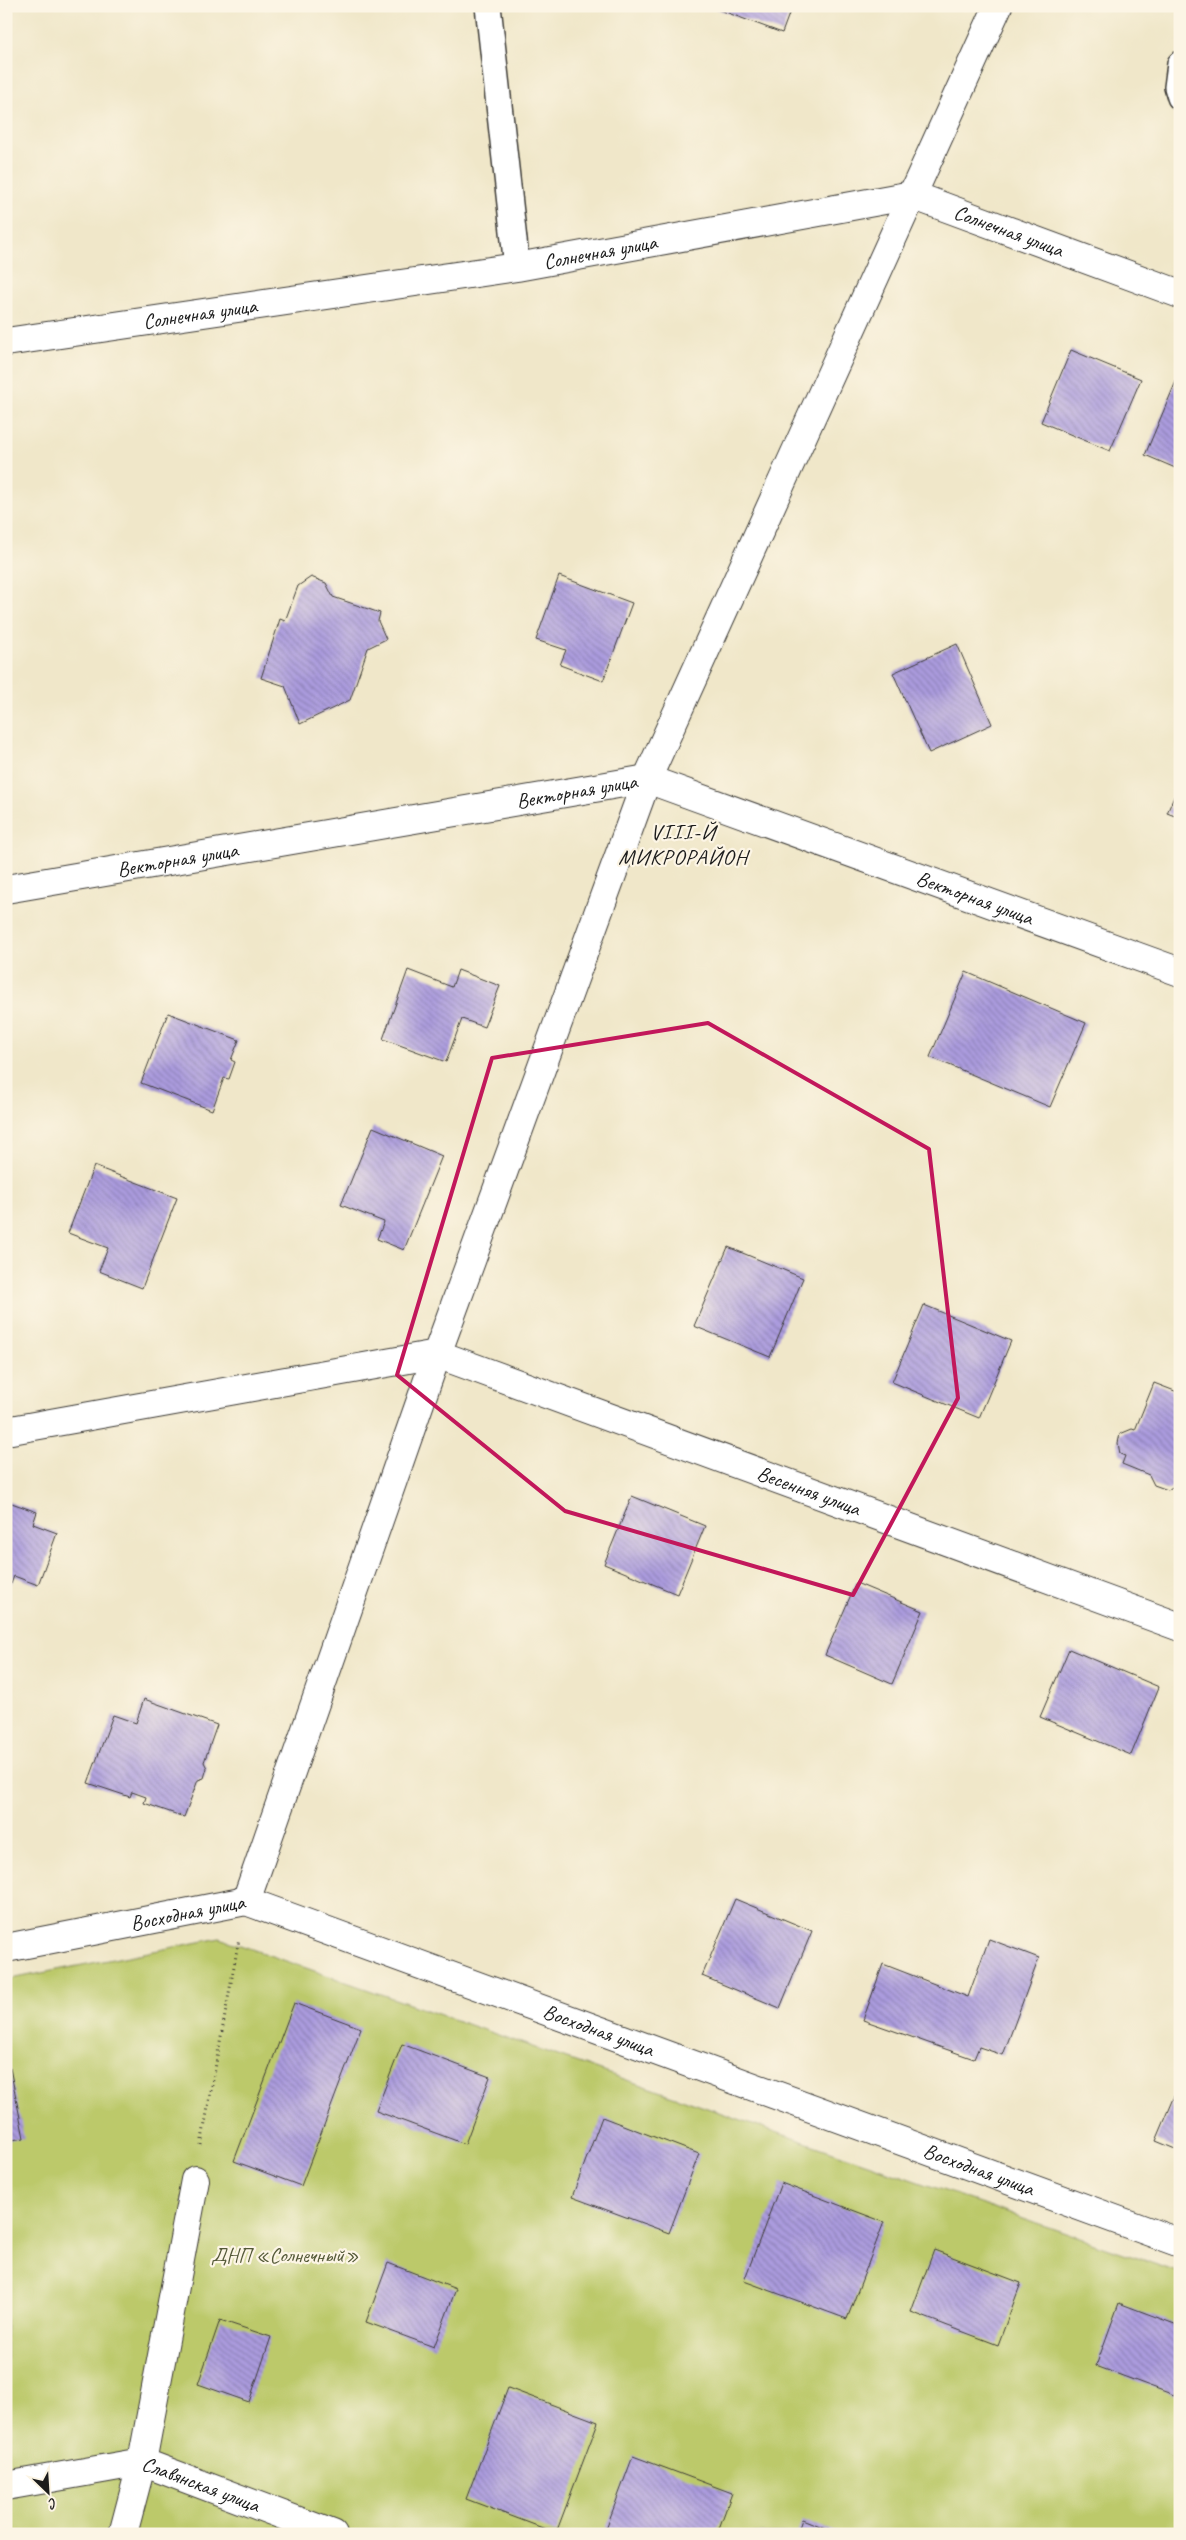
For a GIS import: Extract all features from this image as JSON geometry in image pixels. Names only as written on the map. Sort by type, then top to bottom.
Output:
[{"type":"street","points":[[246,1901],[437,1354],[647,779],[998,6]]},
{"type":"street","name":"Солнечная улица","points":[[6,342],[517,267],[912,195],[1180,294]]},
{"type":"street","name":"Векторная улица","points":[[6,889],[647,779],[1180,972]]},
{"type":"street","points":[[6,1431],[437,1354]]},
{"type":"street","name":"Весенняя улица","points":[[437,1354],[1180,1627]]},
{"type":"street","name":"Восходная улица","points":[[6,1948],[246,1901],[1180,2243]]},
{"type":"street","points":[[123,2534],[142,2462],[195,2180]]},
{"type":"street","name":"Славянская улица","points":[[6,2486],[142,2462],[333,2534]]},
{"type":"lane","points":[[488,6],[517,267]]},
{"type":"lane","points":[[1180,64],[1176,87],[1180,97]]},
{"type":"path","points":[[195,2180],[246,1901]]},
{"type":"highlighted area","points":[[708,1023],[929,1149],[958,1398],[853,1595],[565,1511],[397,1375],[492,1058]]},
{"type":"green space","name":"ДНП «Солнечный»","points":[[220,1938],[1180,2273],[1180,2534],[6,2534],[6,1980]]},
{"type":"building","points":[[709,6],[792,6],[782,33]]},
{"type":"building","points":[[1071,350],[1141,379],[1110,451],[1041,422]]},
{"type":"building","points":[[1180,372],[1180,470],[1145,455]]},
{"type":"building","points":[[559,576],[632,603],[603,681],[560,665],[566,650],[536,640]]},
{"type":"building","points":[[311,577],[326,583],[333,597],[380,613],[378,621],[386,639],[368,648],[350,700],[300,724],[285,686],[261,678],[280,619],[285,621],[298,586]]},
{"type":"building","points":[[957,644],[992,724],[929,753],[893,673]]},
{"type":"building","points":[[1180,783],[1180,818],[1167,813]]},
{"type":"building","points":[[408,970],[452,987],[458,970],[500,986],[484,1027],[462,1019],[446,1062],[383,1039]]},
{"type":"building","points":[[966,972],[1086,1023],[1050,1107],[930,1057]]},
{"type":"building","points":[[168,1013],[239,1040],[231,1060],[235,1062],[229,1079],[224,1078],[212,1110],[141,1083]]},
{"type":"building","points":[[373,1127],[442,1156],[404,1250],[377,1239],[384,1222],[341,1205]]},
{"type":"building","points":[[94,1166],[177,1198],[142,1288],[99,1271],[108,1248],[68,1233]]},
{"type":"building","points":[[728,1247],[803,1278],[770,1357],[694,1326]]},
{"type":"building","points":[[924,1305],[1011,1341],[979,1418],[892,1382]]},
{"type":"building","points":[[1154,1383],[1180,1393],[1180,1486],[1175,1485],[1168,1490],[1154,1485],[1149,1475],[1122,1464],[1125,1456],[1120,1454],[1118,1443],[1120,1434],[1132,1429],[1135,1430]]},
{"type":"building","points":[[632,1496],[705,1526],[677,1594],[604,1564]]},
{"type":"building","points":[[6,1501],[37,1512],[33,1524],[57,1533],[38,1585],[14,1576],[11,1584],[6,1582]]},
{"type":"building","points":[[856,1583],[923,1611],[892,1684],[825,1655]]},
{"type":"building","points":[[1069,1649],[1159,1687],[1131,1755],[1040,1717]]},
{"type":"building","points":[[144,1699],[217,1725],[204,1762],[207,1768],[204,1778],[198,1780],[184,1817],[144,1803],[146,1797],[132,1792],[130,1797],[88,1783],[113,1715],[136,1723]]},
{"type":"building","points":[[735,1899],[812,1931],[780,2008],[702,1976]]},
{"type":"building","points":[[989,1939],[1039,1958],[1003,2055],[979,2047],[974,2059],[863,2020],[883,1964],[968,1997]]},
{"type":"building","points":[[294,2003],[361,2028],[301,2186],[234,2161]]},
{"type":"building","points":[[402,2044],[490,2077],[465,2144],[376,2111]]},
{"type":"building","points":[[10,2068],[24,2138],[6,2141],[6,2069]]},
{"type":"building","points":[[1180,2084],[1180,2151],[1156,2141]]},
{"type":"building","points":[[602,2117],[699,2154],[669,2233],[572,2197]]},
{"type":"building","points":[[781,2183],[884,2222],[847,2319],[744,2281]]},
{"type":"building","points":[[934,2250],[1021,2283],[998,2345],[911,2312]]},
{"type":"building","points":[[388,2263],[456,2289],[434,2347],[366,2322]]},
{"type":"building","points":[[1119,2303],[1180,2326],[1180,2379],[1174,2395],[1096,2366]]},
{"type":"building","points":[[220,2320],[271,2337],[249,2402],[198,2384]]},
{"type":"building","points":[[508,2388],[598,2422],[556,2533],[466,2499]]},
{"type":"building","points":[[633,2456],[732,2493],[717,2534],[604,2534]]},
{"type":"building","points":[[802,2519],[841,2534],[797,2534]]},
{"type":"district","name":"VIII-Й МИКРОРАЙОН","points":[[683,844]]}]
